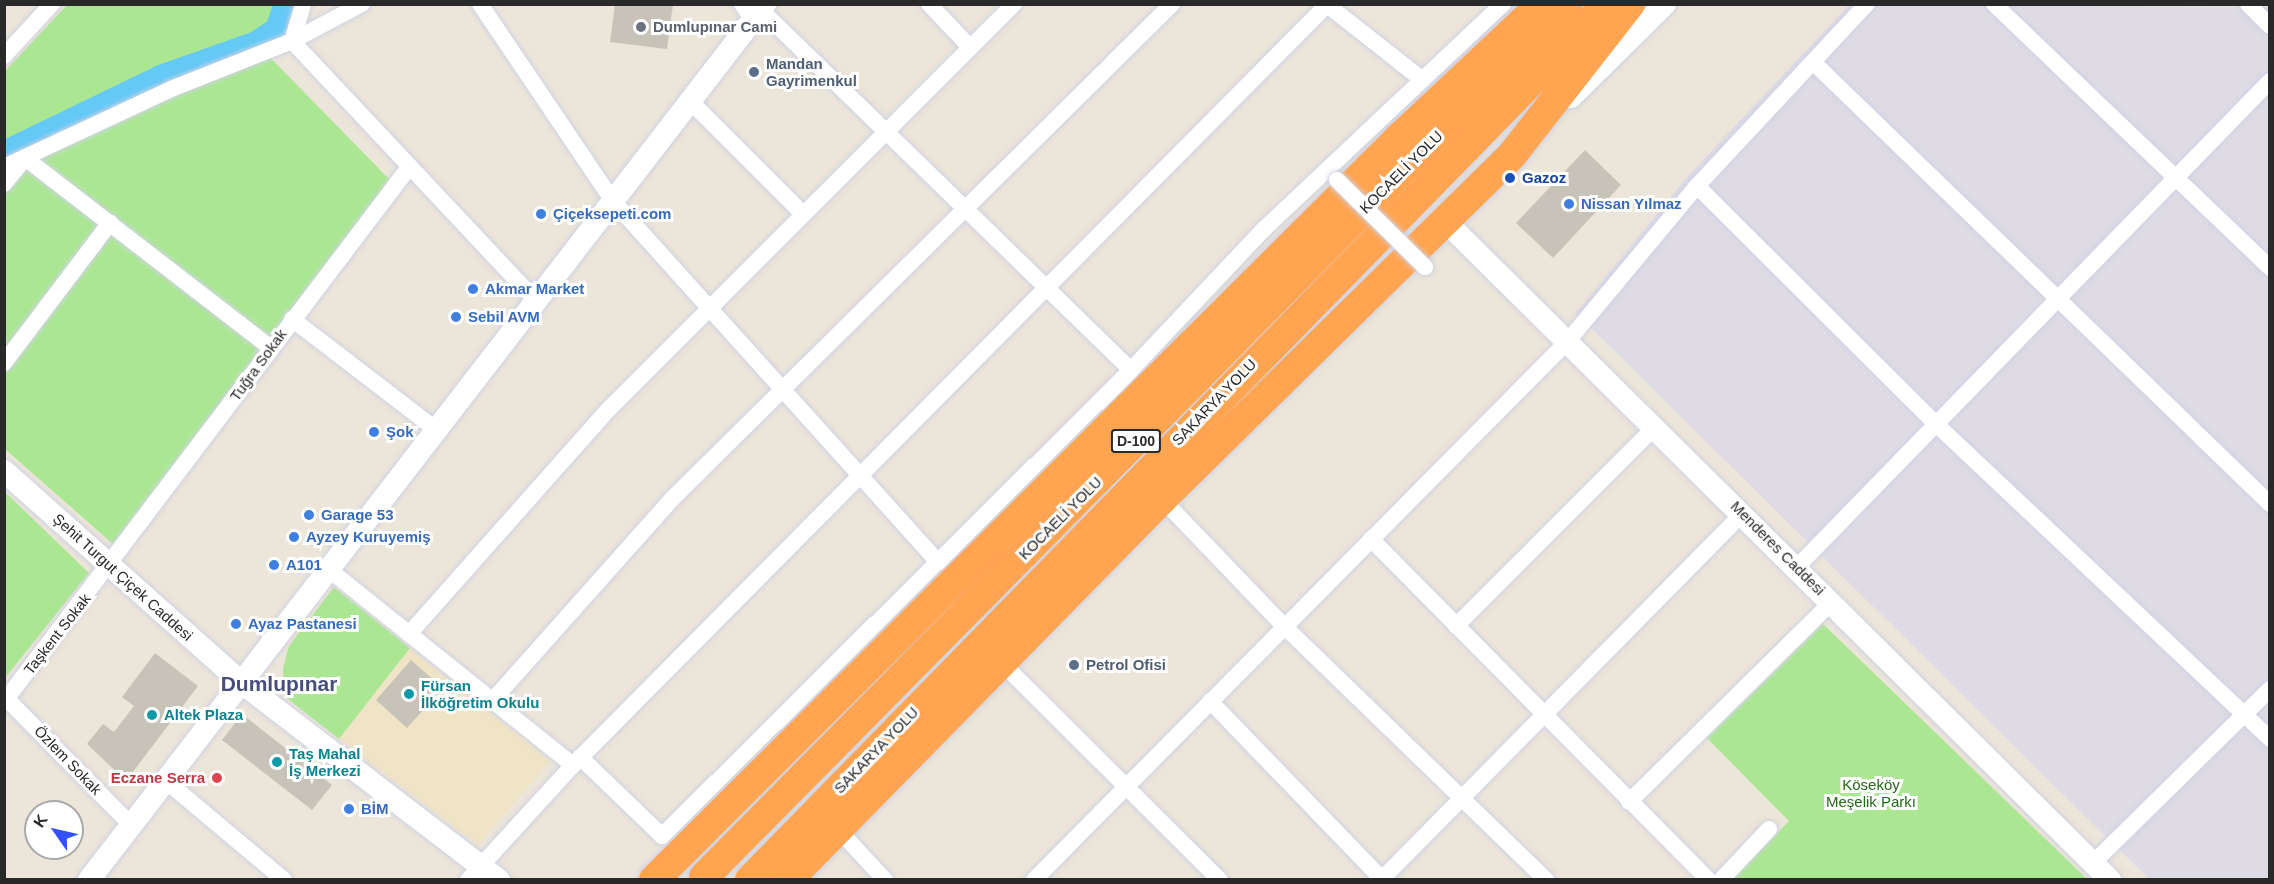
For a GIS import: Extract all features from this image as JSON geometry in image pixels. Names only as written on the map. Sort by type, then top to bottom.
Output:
[{"type":"highway","points":[[654,879],[675,867],[1414,123],[1542,4]]},
{"type":"highway","name":"KOCAELİ YOLU","points":[[704,877],[1567,4]]},
{"type":"highway","name":"SAKARYA YOLU","points":[[750,879],[1607,4]]},
{"type":"highway","points":[[788,879],[1162,499],[1512,154],[1630,4]]},
{"type":"main road","points":[[1512,154],[1665,4]]},
{"type":"main road","points":[[89,879],[242,683],[434,428],[691,102],[756,10]]},
{"type":"main road","name":"Menderes Caddesi","points":[[1444,220],[1656,426],[2110,879]]},
{"type":"main road","name":"Şehit Turgut Çiçek Caddesi","points":[[4,471],[109,567],[242,683],[474,873],[499,879]]},
{"type":"street","points":[[4,56],[52,4]]},
{"type":"street","points":[[292,41],[303,4]]},
{"type":"street","points":[[4,167],[171,89],[292,41],[362,4]]},
{"type":"street","points":[[480,4],[613,201],[782,392],[938,562]]},
{"type":"street","points":[[929,4],[970,47]]},
{"type":"street","points":[[409,634],[552,470],[708,306],[1014,4]]},
{"type":"street","points":[[492,701],[671,500],[1172,4]]},
{"type":"street","points":[[327,568],[492,701],[576,761],[662,836],[1131,370],[1264,229],[1420,78],[1503,4]]},
{"type":"street","points":[[1414,123],[1510,4]]},
{"type":"street","points":[[1041,877],[1126,786],[1567,342],[1697,186],[1815,63],[1867,4]]},
{"type":"street","points":[[1994,4],[2174,179],[2270,268]]},
{"type":"street","points":[[2248,4],[2270,26]]},
{"type":"street","points":[[474,873],[576,761],[1327,5],[1420,78]]},
{"type":"street","points":[[756,10],[886,131],[1131,370]]},
{"type":"street","points":[[292,41],[535,300]]},
{"type":"street","points":[[1815,63],[2270,504]]},
{"type":"street","points":[[1797,567],[2270,81]]},
{"type":"street","points":[[691,102],[803,214]]},
{"type":"street","points":[[4,184],[25,158]]},
{"type":"street","points":[[25,158],[271,348]]},
{"type":"street","name":"Tuğra Sokak","points":[[109,567],[292,319],[410,166]]},
{"type":"street","points":[[1337,180],[1425,267]]},
{"type":"street","points":[[1697,186],[1936,424],[2270,738]]},
{"type":"street","points":[[4,363],[110,223]]},
{"type":"street","points":[[292,319],[434,428]]},
{"type":"street","points":[[1456,626],[1656,426]]},
{"type":"street","points":[[1162,499],[1284,626],[1545,879]]},
{"type":"street","points":[[1210,701],[1382,879],[1541,714],[1743,513]]},
{"type":"street","points":[[1371,539],[1541,714],[1708,879]]},
{"type":"street","name":"Taşkent Sokak","points":[[5,699],[109,567]]},
{"type":"street","points":[[1629,802],[1832,602]]},
{"type":"street","points":[[1001,662],[1220,879]]},
{"type":"street","points":[[2093,863],[2270,689]]},
{"type":"street","name":"Özlem Sokak","points":[[5,699],[131,825]]},
{"type":"street","points":[[166,781],[281,878]]},
{"type":"street","points":[[837,828],[885,879]]},
{"type":"street","points":[[1721,879],[1769,829]]},
{"type":"shaded area","points":[[1849,5],[2270,7],[2269,879],[2149,879],[1576,313],[1688,176]]},
{"type":"shaded area","points":[[410,648],[551,760],[478,845],[339,739]]},
{"type":"green space","points":[[67,5],[288,5],[279,30],[258,45],[390,180],[113,544],[5,449],[4,72]]},
{"type":"green space","points":[[5,492],[89,573],[5,678]]},
{"type":"green space","points":[[334,587],[410,648],[339,739],[284,696],[283,668],[289,646]]},
{"type":"green space","name":"Köseköy Meşelik Parkı","points":[[1823,624],[2087,879],[1732,879],[1789,821],[1707,738]]},
{"type":"building","name":"Dumlupınar Cami","points":[[615,4],[673,4],[667,49],[610,42]]},
{"type":"building","name":"Nissan Yılmaz","points":[[1585,150],[1621,185],[1553,258],[1516,223]]},
{"type":"building","name":"Altek Plaza","points":[[155,653],[198,686],[126,781],[87,744],[103,724],[114,732],[134,706],[122,697]]},
{"type":"building","name":"Fürsan İlköğretim Okulu","points":[[411,660],[443,688],[407,728],[376,700]]},
{"type":"building","name":"Taş Mahal İş Merkezi","points":[[242,714],[332,785],[312,810],[222,740]]},
{"type":"waterway","points":[[4,155],[161,79],[257,45],[279,30],[288,4]]},
{"type":"place","name":"Dumlupınar Cami","points":[[641,27]]},
{"type":"place","name":"Mandan Gayrimenkul","points":[[754,72]]},
{"type":"place","name":"Gazoz","points":[[1510,178]]},
{"type":"place","name":"Nissan Yılmaz","points":[[1569,204]]},
{"type":"place","name":"Çiçeksepeti.com","points":[[541,214]]},
{"type":"place","name":"Akmar Market","points":[[473,289]]},
{"type":"place","name":"Sebil AVM","points":[[456,317]]},
{"type":"place","name":"Şok","points":[[374,432]]},
{"type":"place","name":"Garage 53","points":[[309,515]]},
{"type":"place","name":"Ayzey Kuruyemiş","points":[[294,537]]},
{"type":"place","name":"A101","points":[[274,565]]},
{"type":"place","name":"Ayaz Pastanesi","points":[[236,624]]},
{"type":"place","name":"Petrol Ofisi","points":[[1074,665]]},
{"type":"place","name":"Fürsan İlköğretim Okulu","points":[[409,694]]},
{"type":"place","name":"Altek Plaza","points":[[152,715]]},
{"type":"place","name":"Taş Mahal İş Merkezi","points":[[277,762]]},
{"type":"place","name":"Eczane Serra","points":[[217,778]]},
{"type":"place","name":"BİM","points":[[349,809]]},
{"type":"district","name":"Dumlupınar","points":[[279,684]]}]
